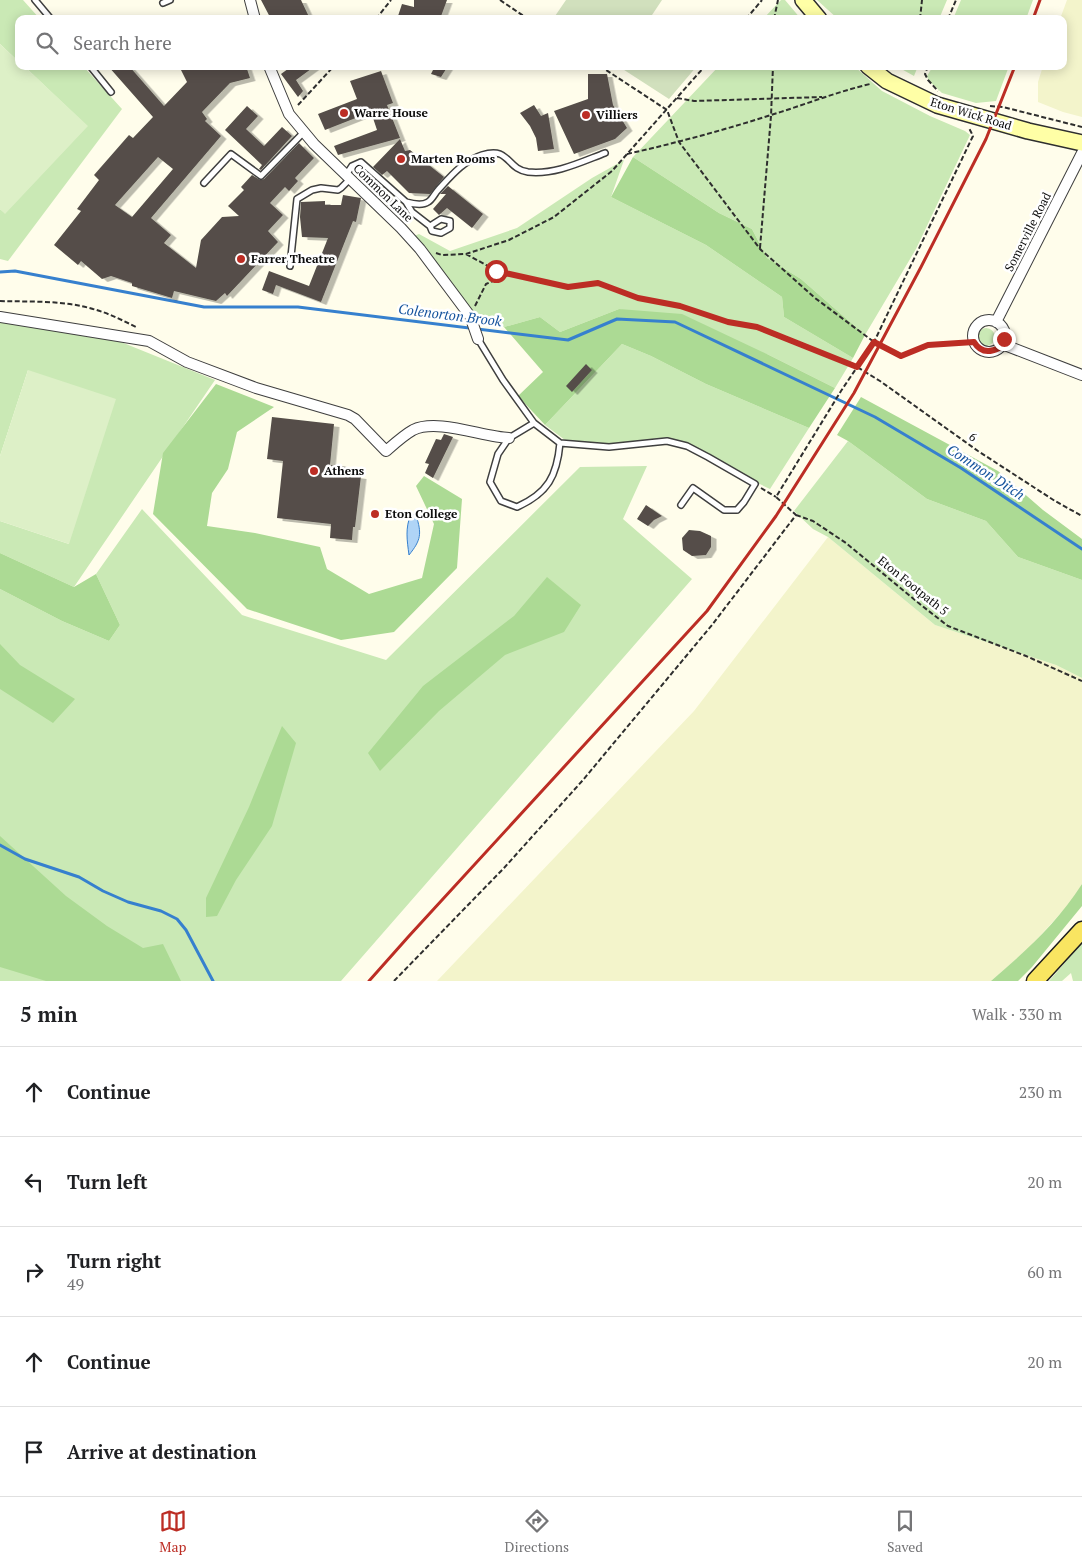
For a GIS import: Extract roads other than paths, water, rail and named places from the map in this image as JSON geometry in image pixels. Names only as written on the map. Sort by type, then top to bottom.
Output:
[{"type":"main road","points":[[803,0],[816,15]]},
{"type":"main road","name":"Eton Wick Road","points":[[873,70],[887,81],[937,105],[1028,131],[1082,143]]},
{"type":"main road","points":[[1035,981],[1082,930]]},
{"type":"street","points":[[250,0],[254,15]]},
{"type":"street","name":"Common Lane","points":[[271,70],[289,114],[314,144],[401,228],[420,249],[470,316],[478,339]]},
{"type":"street","name":"Somerville Road","points":[[996,322],[1082,153]]},
{"type":"street","points":[[0,317],[149,341],[187,362],[256,388],[348,415],[355,419],[386,451],[413,430],[427,425],[479,432],[497,438],[509,438]]},
{"type":"street","points":[[984,321],[996,322],[1004,332],[1002,344],[996,350],[988,352],[981,350],[974,342],[973,333],[978,325],[984,321]]},
{"type":"street","points":[[1002,344],[1082,375]]},
{"type":"lane","points":[[36,0],[48,15]]},
{"type":"lane","points":[[163,4],[170,0]]},
{"type":"lane","points":[[93,70],[111,92]]},
{"type":"lane","points":[[204,183],[231,154],[260,176],[304,132]]},
{"type":"lane","points":[[406,202],[414,205],[428,202],[452,174],[470,159],[484,154],[496,152],[503,154],[511,163],[522,170],[541,172],[561,169],[605,153]]},
{"type":"lane","points":[[290,266],[297,199],[312,190],[321,188],[338,190],[341,188],[352,166],[361,162],[406,202],[412,212],[430,226]]},
{"type":"lane","points":[[478,339],[534,423],[560,443],[609,447],[667,441],[687,446],[755,484],[737,510],[724,510],[693,488],[681,505]]},
{"type":"lane","points":[[534,423],[509,438],[498,454],[490,482],[501,501],[518,508],[533,500],[552,480],[559,460],[560,443]]},
{"type":"water","points":[[411,514],[416,515],[420,532],[418,541],[409,555],[407,529]]},
{"type":"waterway","name":"Colenorton Brook","points":[[0,272],[15,271],[204,307],[298,307],[568,340],[617,319],[675,322],[875,417],[961,468],[1082,549]]},
{"type":"waterway","points":[[0,845],[25,859],[79,877],[103,891],[128,902],[161,911],[177,919],[186,930],[213,981]]},
{"type":"railway","points":[[1034,15],[1040,0]]},
{"type":"railway","points":[[369,981],[707,611],[776,516],[854,393],[986,139],[1013,70]]},
{"type":"place","name":"Warre House","points":[[344,113]]},
{"type":"place","name":"Villiers","points":[[586,115]]},
{"type":"place","name":"Marten Rooms","points":[[401,159]]},
{"type":"place","name":"Farrer Theatre","points":[[241,259]]},
{"type":"place","name":"Athens","points":[[314,471]]},
{"type":"place","name":"Eton College","points":[[375,514]]},
{"type":"water label","name":"Common Ditch","points":[[986,472]]}]
